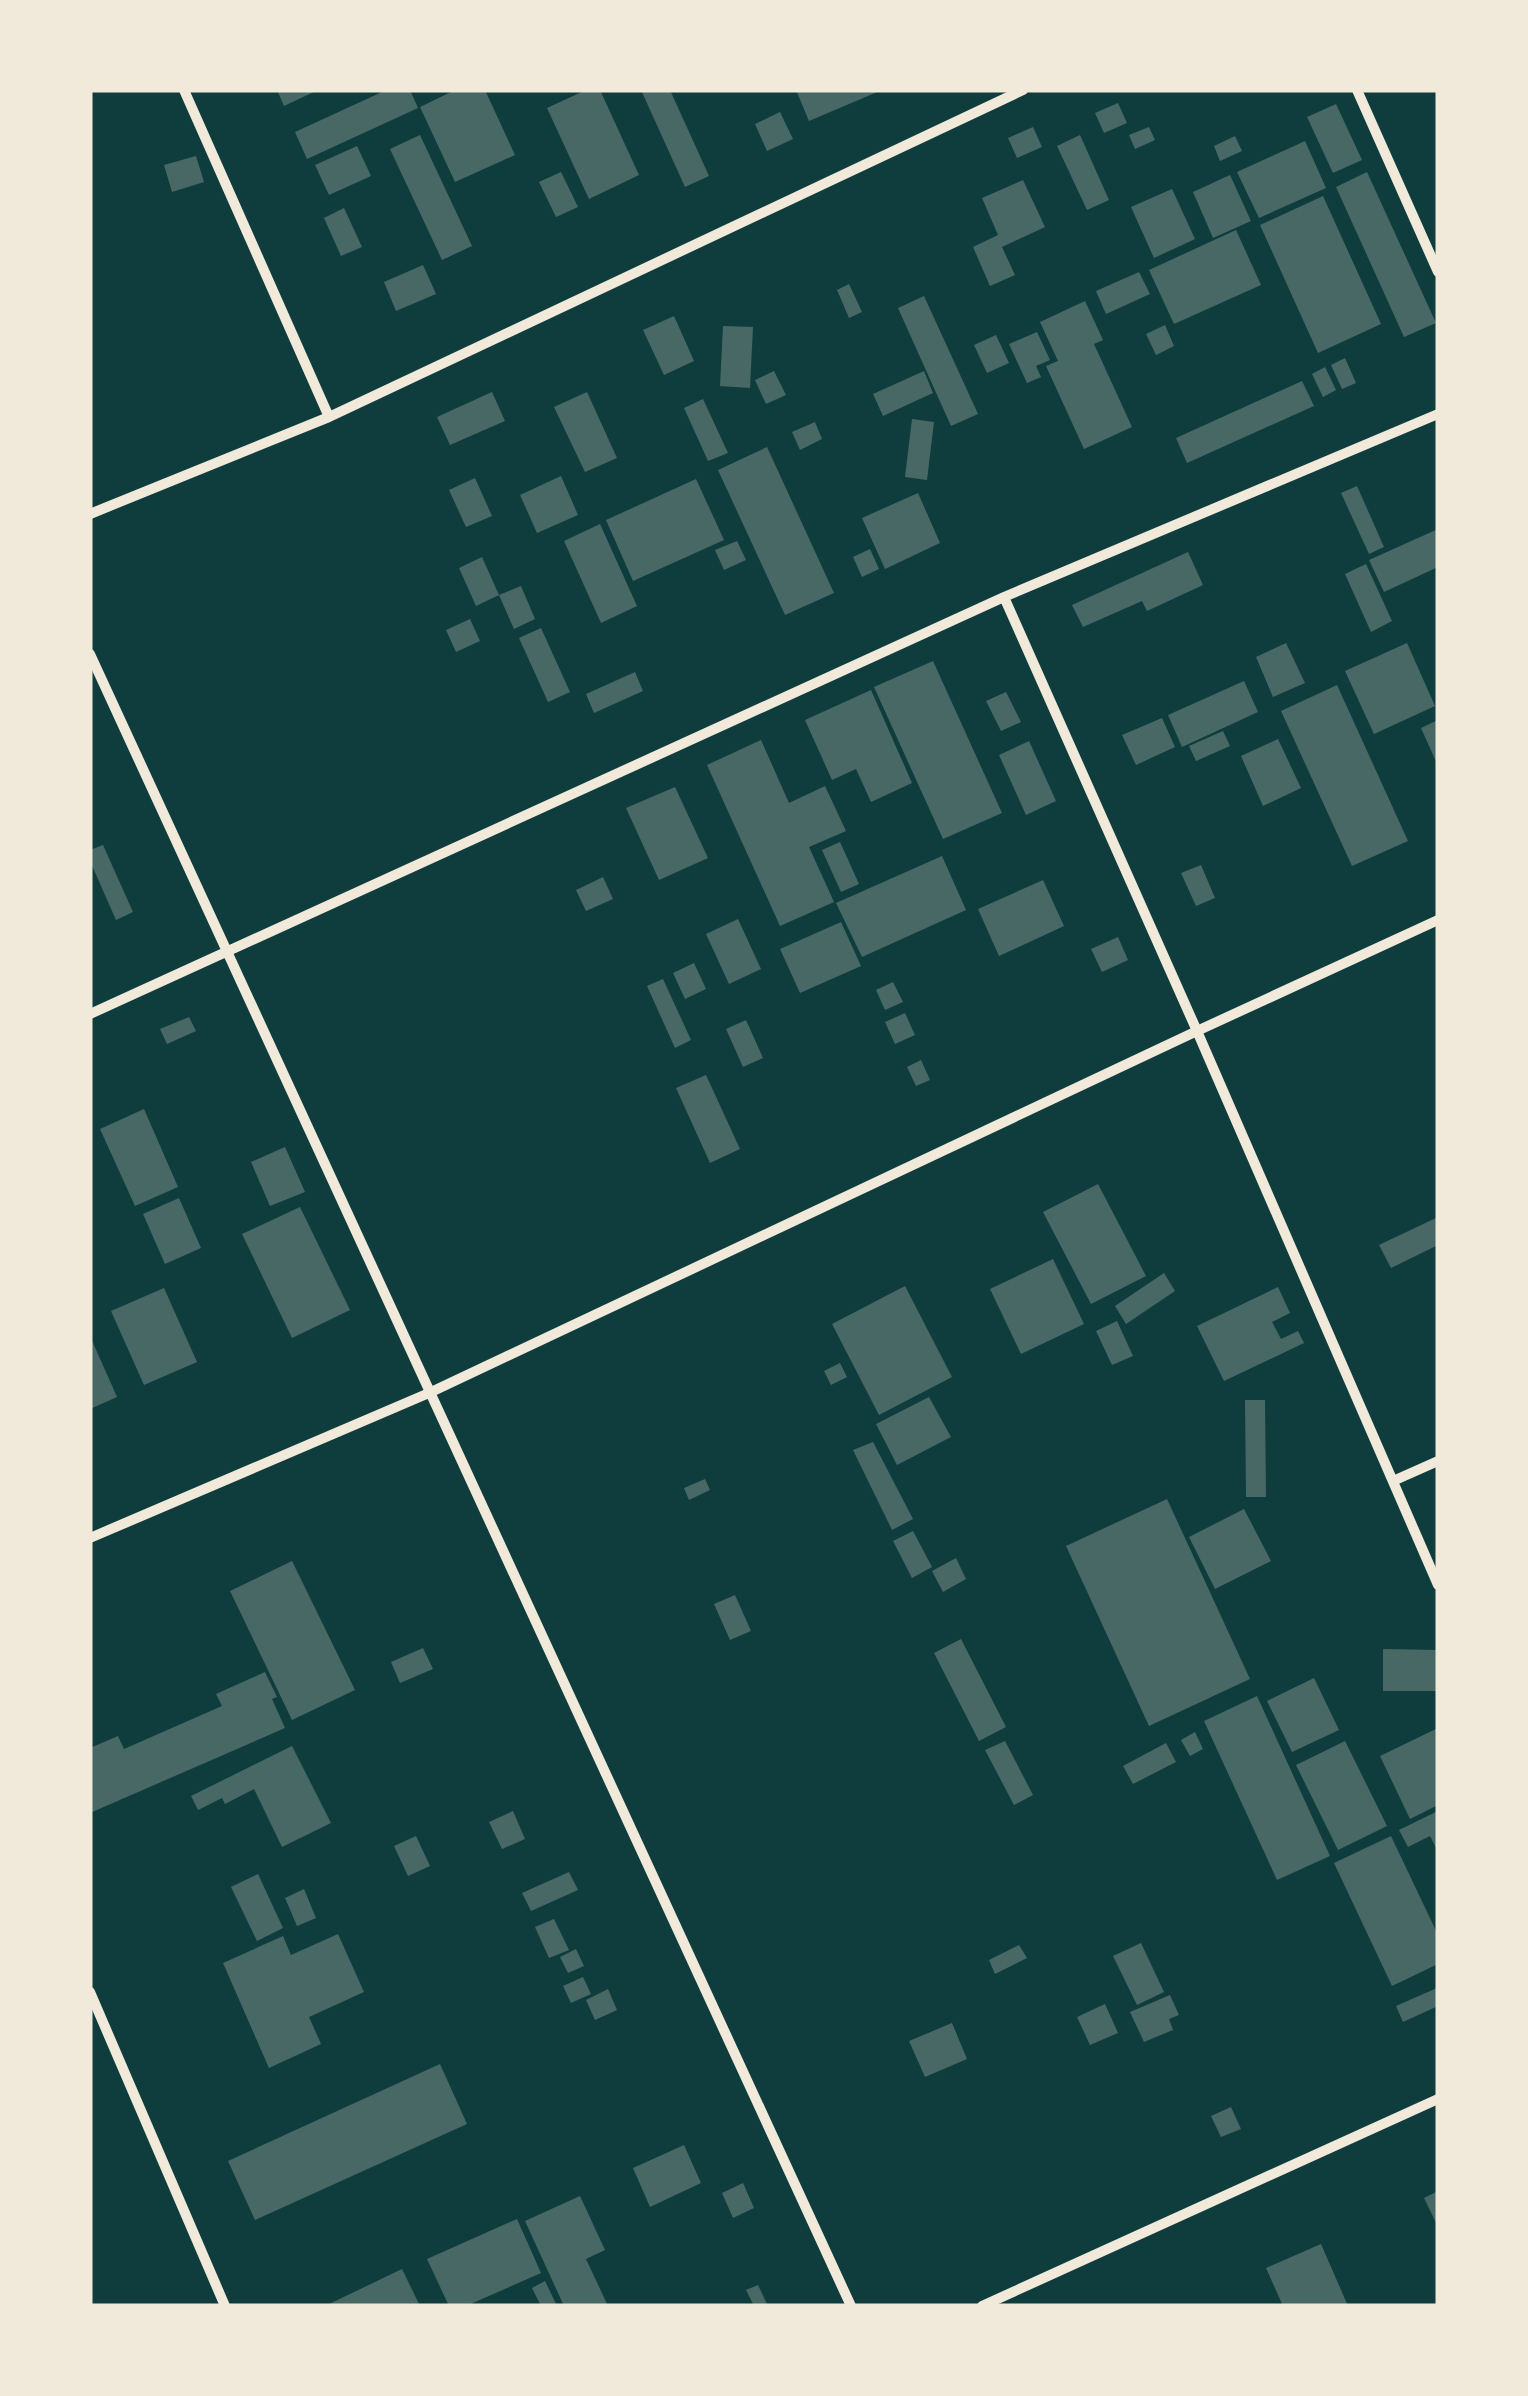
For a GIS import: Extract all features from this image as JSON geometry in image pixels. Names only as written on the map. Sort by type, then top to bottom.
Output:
[{"type":"street","points":[[184,90],[329,417]]},
{"type":"street","points":[[90,514],[329,417],[1023,90]]},
{"type":"street","points":[[1357,90],[1438,272]]},
{"type":"street","points":[[90,1014],[1004,597],[1438,414]]},
{"type":"street","points":[[1004,597],[1438,1584]]},
{"type":"street","points":[[90,654],[851,2306]]},
{"type":"street","points":[[90,1538],[429,1393],[1438,920]]},
{"type":"street","points":[[1393,1481],[1438,1461]]},
{"type":"street","points":[[90,1992],[225,2306]]},
{"type":"street","points":[[982,2306],[1438,2099]]},
{"type":"building","points":[[277,90],[318,90],[284,106]]},
{"type":"building","points":[[382,90],[410,90],[418,108],[307,159],[295,132]]},
{"type":"building","points":[[455,90],[485,90],[515,155],[455,182],[420,107]]},
{"type":"building","points":[[586,90],[600,90],[639,175],[589,199],[547,108]]},
{"type":"building","points":[[641,90],[670,90],[709,176],[685,187]]},
{"type":"building","points":[[796,90],[882,90],[809,121]]},
{"type":"building","points":[[1118,103],[1127,123],[1104,133],[1095,113]]},
{"type":"building","points":[[1336,104],[1362,160],[1333,173],[1307,117]]},
{"type":"building","points":[[780,112],[793,139],[767,151],[755,124]]},
{"type":"building","points":[[1033,127],[1042,147],[1017,158],[1008,138]]},
{"type":"building","points":[[1149,127],[1155,140],[1135,149],[1129,135]]},
{"type":"building","points":[[420,135],[472,246],[442,260],[390,149]]},
{"type":"building","points":[[1080,135],[1109,200],[1087,210],[1057,146]]},
{"type":"building","points":[[1235,136],[1242,151],[1220,161],[1214,146]]},
{"type":"building","points":[[1305,141],[1326,188],[1259,218],[1237,172]]},
{"type":"building","points":[[357,146],[371,176],[329,195],[315,165]]},
{"type":"building","points":[[196,156],[204,182],[172,192],[164,165]]},
{"type":"building","points":[[561,172],[578,207],[556,217],[539,182]]},
{"type":"building","points":[[1367,172],[1436,323],[1404,337],[1336,187]]},
{"type":"building","points":[[1230,175],[1251,221],[1213,238],[1193,192]]},
{"type":"building","points":[[1023,180],[1045,227],[1002,247],[1015,275],[990,286],[973,247],[998,235],[982,198]]},
{"type":"building","points":[[1172,189],[1195,239],[1154,258],[1131,207]]},
{"type":"building","points":[[1323,196],[1381,324],[1318,353],[1260,225]]},
{"type":"building","points":[[344,208],[362,247],[341,256],[324,218]]},
{"type":"building","points":[[1236,230],[1261,285],[1174,324],[1149,270]]},
{"type":"building","points":[[423,265],[436,294],[396,311],[384,282]]},
{"type":"building","points":[[1139,272],[1150,294],[1106,314],[1096,291]]},
{"type":"building","points":[[849,284],[862,312],[849,318],[837,290]]},
{"type":"building","points":[[924,296],[978,414],[951,426],[898,308]]},
{"type":"building","points":[[1085,301],[1103,340],[1094,344],[1132,427],[1084,449],[1046,366],[1058,361],[1040,322]]},
{"type":"building","points":[[674,316],[694,361],[664,375],[643,330]]},
{"type":"building","points":[[1165,325],[1174,346],[1156,355],[1146,334]]},
{"type":"building","points":[[723,326],[753,327],[750,388],[720,386]]},
{"type":"building","points":[[1037,332],[1050,360],[1036,366],[1041,377],[1027,383],[1009,344]]},
{"type":"building","points":[[996,335],[1009,363],[987,373],[974,345]]},
{"type":"building","points":[[1345,358],[1356,383],[1342,389],[1331,365]]},
{"type":"building","points":[[1325,367],[1336,390],[1323,397],[1312,374]]},
{"type":"building","points":[[774,371],[786,395],[766,404],[755,380]]},
{"type":"building","points":[[924,371],[933,393],[883,416],[873,394]]},
{"type":"building","points":[[1302,381],[1314,406],[1187,463],[1176,438]]},
{"type":"building","points":[[492,392],[505,421],[450,445],[437,417]]},
{"type":"building","points":[[587,392],[617,458],[585,472],[554,407]]},
{"type":"building","points":[[703,399],[728,453],[708,461],[684,408]]},
{"type":"building","points":[[912,419],[934,422],[927,480],[905,477]]},
{"type":"building","points":[[815,422],[822,439],[800,450],[792,432]]},
{"type":"building","points":[[767,447],[834,593],[785,615],[718,470]]},
{"type":"building","points":[[561,476],[578,515],[537,533],[520,495]]},
{"type":"building","points":[[475,478],[492,516],[466,527],[449,490]]},
{"type":"building","points":[[696,479],[724,540],[633,581],[606,520]]},
{"type":"building","points":[[1357,486],[1384,547],[1369,554],[1341,493]]},
{"type":"building","points":[[918,493],[940,543],[885,569],[862,518]]},
{"type":"building","points":[[600,524],[637,606],[601,623],[564,541]]},
{"type":"building","points":[[1438,529],[1438,567],[1384,592],[1369,560]]},
{"type":"building","points":[[737,541],[746,560],[724,570],[715,550]]},
{"type":"building","points":[[870,549],[879,569],[862,577],[853,557]]},
{"type":"building","points":[[1188,552],[1203,585],[1147,611],[1142,601],[1083,627],[1072,605]]},
{"type":"building","points":[[482,557],[499,595],[476,606],[459,568]]},
{"type":"building","points":[[1366,564],[1392,621],[1371,632],[1345,574]]},
{"type":"building","points":[[521,586],[535,619],[514,629],[499,595]]},
{"type":"building","points":[[470,619],[480,641],[456,652],[446,630]]},
{"type":"building","points":[[541,628],[570,692],[548,702],[519,638]]},
{"type":"building","points":[[1286,643],[1305,683],[1273,697],[1256,657]]},
{"type":"building","points":[[1407,643],[1435,706],[1374,734],[1345,671]]},
{"type":"building","points":[[933,661],[1002,813],[943,839],[874,687]]},
{"type":"building","points":[[635,672],[643,691],[594,713],[586,694]]},
{"type":"building","points":[[1244,681],[1258,712],[1182,747],[1168,715]]},
{"type":"building","points":[[1337,685],[1408,841],[1352,866],[1281,711]]},
{"type":"building","points":[[871,690],[912,783],[871,802],[856,769],[832,780],[805,720]]},
{"type":"building","points":[[1006,692],[1021,722],[1001,731],[986,701]]},
{"type":"building","points":[[1162,718],[1175,747],[1136,765],[1122,735]]},
{"type":"building","points":[[1438,720],[1438,766],[1421,728]]},
{"type":"building","points":[[1223,731],[1230,746],[1196,761],[1189,746]]},
{"type":"building","points":[[1278,739],[1301,788],[1263,806],[1241,756]]},
{"type":"building","points":[[761,740],[789,803],[825,786],[846,831],[809,847],[834,902],[780,926],[707,765]]},
{"type":"building","points":[[1029,741],[1056,801],[1026,815],[999,755]]},
{"type":"building","points":[[675,787],[708,858],[659,880],[626,808]]},
{"type":"building","points":[[840,842],[859,884],[841,892],[822,850]]},
{"type":"building","points":[[103,845],[133,912],[116,920],[90,861],[90,850]]},
{"type":"building","points":[[942,856],[966,910],[862,957],[836,903]]},
{"type":"building","points":[[1201,865],[1215,898],[1196,906],[1181,873]]},
{"type":"building","points":[[603,877],[613,899],[586,911],[576,890]]},
{"type":"building","points":[[1043,880],[1064,926],[999,956],[978,909]]},
{"type":"building","points":[[738,919],[761,969],[729,984],[706,934]]},
{"type":"building","points":[[841,922],[861,966],[800,993],[780,949]]},
{"type":"building","points":[[1118,937],[1128,960],[1102,972],[1091,949]]},
{"type":"building","points":[[694,963],[706,989],[685,999],[673,973]]},
{"type":"building","points":[[663,979],[691,1040],[675,1048],[647,986]]},
{"type":"building","points":[[893,982],[903,1002],[885,1010],[876,990]]},
{"type":"building","points":[[905,1013],[915,1035],[895,1044],[885,1022]]},
{"type":"building","points":[[189,1017],[196,1031],[167,1044],[160,1029]]},
{"type":"building","points":[[746,1020],[763,1058],[743,1067],[726,1029]]},
{"type":"building","points":[[921,1060],[930,1080],[916,1086],[907,1067]]},
{"type":"building","points":[[706,1075],[740,1149],[710,1163],[676,1088]]},
{"type":"building","points":[[144,1109],[178,1187],[135,1206],[100,1129]]},
{"type":"building","points":[[285,1147],[305,1192],[270,1206],[251,1162]]},
{"type":"building","points":[[1098,1184],[1146,1276],[1091,1304],[1043,1212]]},
{"type":"building","points":[[179,1198],[201,1248],[165,1264],[143,1214]]},
{"type":"building","points":[[300,1207],[350,1310],[292,1338],[242,1234]]},
{"type":"building","points":[[1438,1217],[1438,1245],[1391,1268],[1379,1245]]},
{"type":"building","points":[[1053,1259],[1084,1324],[1021,1354],[990,1289]]},
{"type":"building","points":[[1164,1273],[1175,1291],[1126,1324],[1115,1306]]},
{"type":"building","points":[[905,1286],[952,1377],[879,1415],[832,1324]]},
{"type":"building","points":[[1278,1287],[1290,1313],[1272,1322],[1281,1339],[1298,1331],[1304,1343],[1224,1381],[1197,1326]]},
{"type":"building","points":[[164,1288],[197,1362],[144,1385],[111,1311]]},
{"type":"building","points":[[1117,1321],[1133,1356],[1112,1365],[1096,1331]]},
{"type":"building","points":[[90,1336],[117,1397],[90,1409]]},
{"type":"building","points":[[840,1363],[847,1377],[831,1385],[824,1371]]},
{"type":"building","points":[[929,1397],[951,1437],[897,1465],[876,1424]]},
{"type":"building","points":[[1245,1400],[1265,1400],[1266,1497],[1246,1497]]},
{"type":"building","points":[[873,1442],[913,1519],[892,1530],[853,1450]]},
{"type":"building","points":[[705,1479],[710,1490],[689,1500],[684,1488]]},
{"type":"building","points":[[1167,1499],[1250,1679],[1149,1726],[1066,1546]]},
{"type":"building","points":[[1244,1509],[1271,1561],[1215,1589],[1189,1537]]},
{"type":"building","points":[[913,1531],[932,1567],[912,1578],[893,1541]]},
{"type":"building","points":[[956,1558],[966,1579],[943,1592],[932,1571]]},
{"type":"building","points":[[292,1561],[355,1690],[292,1720],[230,1591]]},
{"type":"building","points":[[735,1595],[751,1631],[730,1640],[714,1604]]},
{"type":"building","points":[[961,1639],[1006,1727],[979,1741],[934,1653]]},
{"type":"building","points":[[423,1648],[433,1669],[400,1683],[391,1662]]},
{"type":"building","points":[[1383,1649],[1438,1650],[1438,1691],[1383,1691]]},
{"type":"building","points":[[265,1672],[285,1728],[90,1813],[90,1748],[118,1736],[124,1749],[222,1706],[216,1694]]},
{"type":"building","points":[[1314,1678],[1339,1730],[1292,1752],[1267,1701]]},
{"type":"building","points":[[1257,1696],[1330,1856],[1277,1880],[1204,1721]]},
{"type":"building","points":[[1438,1728],[1438,1805],[1410,1819],[1380,1756]]},
{"type":"building","points":[[1195,1732],[1203,1749],[1190,1756],[1181,1740]]},
{"type":"building","points":[[1005,1741],[1033,1795],[1014,1805],[985,1750]]},
{"type":"building","points":[[1345,1741],[1387,1826],[1338,1850],[1296,1765]]},
{"type":"building","points":[[1166,1743],[1176,1762],[1133,1784],[1123,1766]]},
{"type":"building","points":[[292,1746],[331,1823],[282,1847],[254,1789],[225,1804],[222,1798],[198,1810],[191,1796]]},
{"type":"building","points":[[513,1811],[525,1839],[502,1849],[489,1822]]},
{"type":"building","points":[[1438,1811],[1438,1852],[1430,1836],[1408,1847],[1399,1830]]},
{"type":"building","points":[[416,1836],[430,1866],[408,1876],[394,1846]]},
{"type":"building","points":[[1391,1836],[1438,1935],[1438,1964],[1392,1986],[1334,1863]]},
{"type":"building","points":[[569,1872],[578,1890],[531,1911],[522,1893]]},
{"type":"building","points":[[258,1874],[283,1928],[257,1941],[231,1887]]},
{"type":"building","points":[[304,1889],[316,1918],[297,1926],[285,1898]]},
{"type":"building","points":[[554,1919],[569,1950],[549,1958],[535,1927]]},
{"type":"building","points":[[338,1934],[364,1992],[309,2017],[321,2044],[269,2068],[223,1963],[283,1936],[291,1955]]},
{"type":"building","points":[[1141,1943],[1164,1992],[1137,2005],[1113,1956]]},
{"type":"building","points":[[1019,1945],[1027,1958],[995,1974],[989,1960]]},
{"type":"building","points":[[576,1949],[584,1966],[568,1973],[560,1957]]},
{"type":"building","points":[[583,1977],[591,1994],[571,2003],[563,1986]]},
{"type":"building","points":[[1437,1988],[1438,2006],[1403,2022],[1396,2006]]},
{"type":"building","points":[[608,1989],[617,2010],[595,2020],[586,2000]]},
{"type":"building","points":[[1170,1995],[1179,2015],[1169,2019],[1173,2030],[1144,2042],[1130,2012]]},
{"type":"building","points":[[1105,2004],[1118,2033],[1090,2045],[1077,2017]]},
{"type":"building","points":[[952,2023],[967,2059],[925,2077],[909,2041]]},
{"type":"building","points":[[440,2064],[467,2124],[255,2220],[228,2161]]},
{"type":"building","points":[[1231,2107],[1241,2129],[1221,2137],[1211,2116]]},
{"type":"building","points":[[684,2145],[701,2183],[650,2207],[633,2168]]},
{"type":"building","points":[[743,2183],[754,2208],[733,2218],[722,2193]]},
{"type":"building","points":[[1438,2191],[1438,2227],[1424,2198]]},
{"type":"building","points":[[580,2196],[605,2250],[586,2259],[608,2306],[564,2306],[525,2221]]},
{"type":"building","points":[[517,2219],[541,2273],[466,2306],[449,2306],[427,2259]]},
{"type":"building","points":[[1321,2244],[1348,2306],[1283,2306],[1266,2268]]},
{"type":"building","points":[[402,2269],[420,2306],[325,2306]]},
{"type":"building","points":[[545,2281],[557,2306],[541,2306],[532,2288]]},
{"type":"building","points":[[758,2285],[768,2306],[754,2306],[746,2290]]}]
